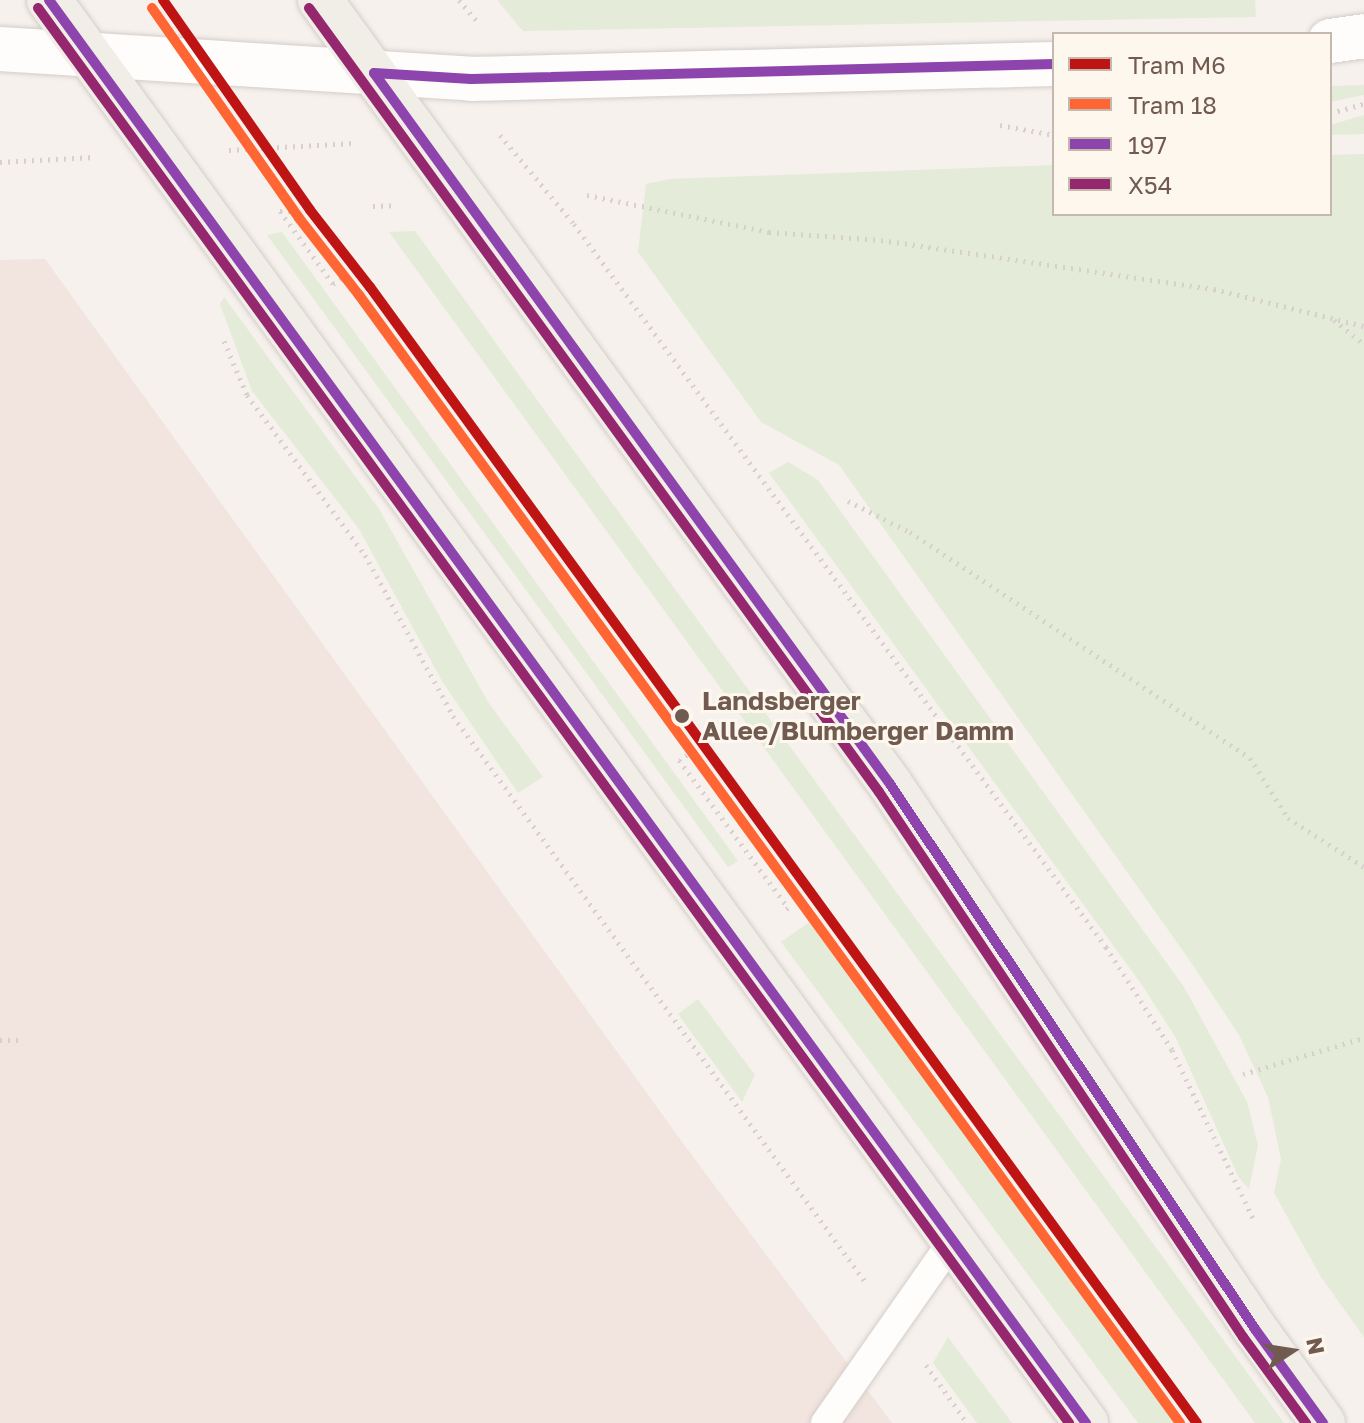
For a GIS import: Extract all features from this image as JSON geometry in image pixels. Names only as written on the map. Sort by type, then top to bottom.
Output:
[{"type":"main road","points":[[49,0],[1086,1423]]},
{"type":"main road","points":[[320,0],[890,784],[1246,1316],[1323,1423]]},
{"type":"main road","points":[[1332,41],[1364,36]]},
{"type":"main road","points":[[0,49],[87,51],[471,79],[1052,64]]},
{"type":"lane","points":[[825,1423],[953,1240]]},
{"type":"path","points":[[459,0],[479,24]]},
{"type":"path","points":[[1332,112],[1364,104]]},
{"type":"path","points":[[0,162],[38,161]]},
{"type":"path","points":[[587,195],[769,232],[881,240],[1112,277],[1214,289],[1364,326]]},
{"type":"path","points":[[373,206],[397,205]]},
{"type":"path","points":[[280,211],[333,284],[342,278]]},
{"type":"path","points":[[267,212],[295,211]]},
{"type":"path","points":[[574,224],[1106,947],[1172,1050],[1256,1224]]},
{"type":"path","points":[[1333,319],[1364,344]]},
{"type":"path","points":[[219,330],[247,395],[365,555],[453,716],[967,1423]]},
{"type":"path","points":[[848,501],[910,532],[1250,758],[1288,818],[1364,867]]},
{"type":"path","points":[[687,755],[679,760],[788,908],[778,915]]},
{"type":"path","points":[[1243,1074],[1364,1038]]},
{"type":"path","points":[[0,1040],[21,1040]]},
{"type":"shaded area","points":[[45,259],[685,1146],[892,1423],[0,1423],[0,260]]},
{"type":"green space","points":[[497,0],[1255,0],[1256,17],[523,31]]},
{"type":"green space","points":[[1364,85],[1364,95],[1332,102],[1332,86]]},
{"type":"green space","points":[[1364,115],[1364,134],[1332,135],[1332,124]]},
{"type":"green space","points":[[1364,154],[1364,1337],[1321,1277],[1274,1193],[1281,1159],[1268,1097],[1239,1035],[1188,958],[839,465],[761,422],[638,252],[646,184],[670,179],[1052,165],[1052,216],[1332,216],[1332,155]]},
{"type":"green space","points":[[415,231],[1284,1423],[1255,1423],[389,232]]},
{"type":"green space","points":[[282,232],[738,861],[728,867],[267,235]]},
{"type":"green space","points":[[224,297],[379,509],[488,702],[543,777],[518,793],[442,681],[359,529],[252,391],[220,304]]},
{"type":"green space","points":[[788,462],[818,480],[1184,987],[1247,1102],[1258,1145],[1249,1189],[1239,1178],[1176,1038],[1142,985],[769,473]]},
{"type":"green space","points":[[811,921],[1176,1423],[1138,1423],[781,942]]},
{"type":"green space","points":[[698,999],[755,1075],[742,1102],[678,1014]]},
{"type":"green space","points":[[948,1337],[1012,1423],[977,1423],[933,1363]]},
{"type":"tram line","name":"M6","points":[[163,0],[310,210],[370,287],[1197,1423]]},
{"type":"tram line","name":"18","points":[[152,8],[299,218],[359,295],[1180,1423]]},
{"type":"transit line","name":"197","points":[[49,0],[1086,1423]]},
{"type":"transit line","name":"X54","points":[[38,8],[1069,1423]]},
{"type":"transit line","name":"X54","points":[[309,8],[879,792],[1243,1337],[1306,1423]]},
{"type":"transit line","name":"197","points":[[374,73],[471,79],[1052,64]]},
{"type":"transit line","name":"197","points":[[374,73],[890,784],[1255,1329],[1323,1423]]},
{"type":"place","name":"Landsberger Allee/Blumberger Damm","points":[[682,716]]}]
